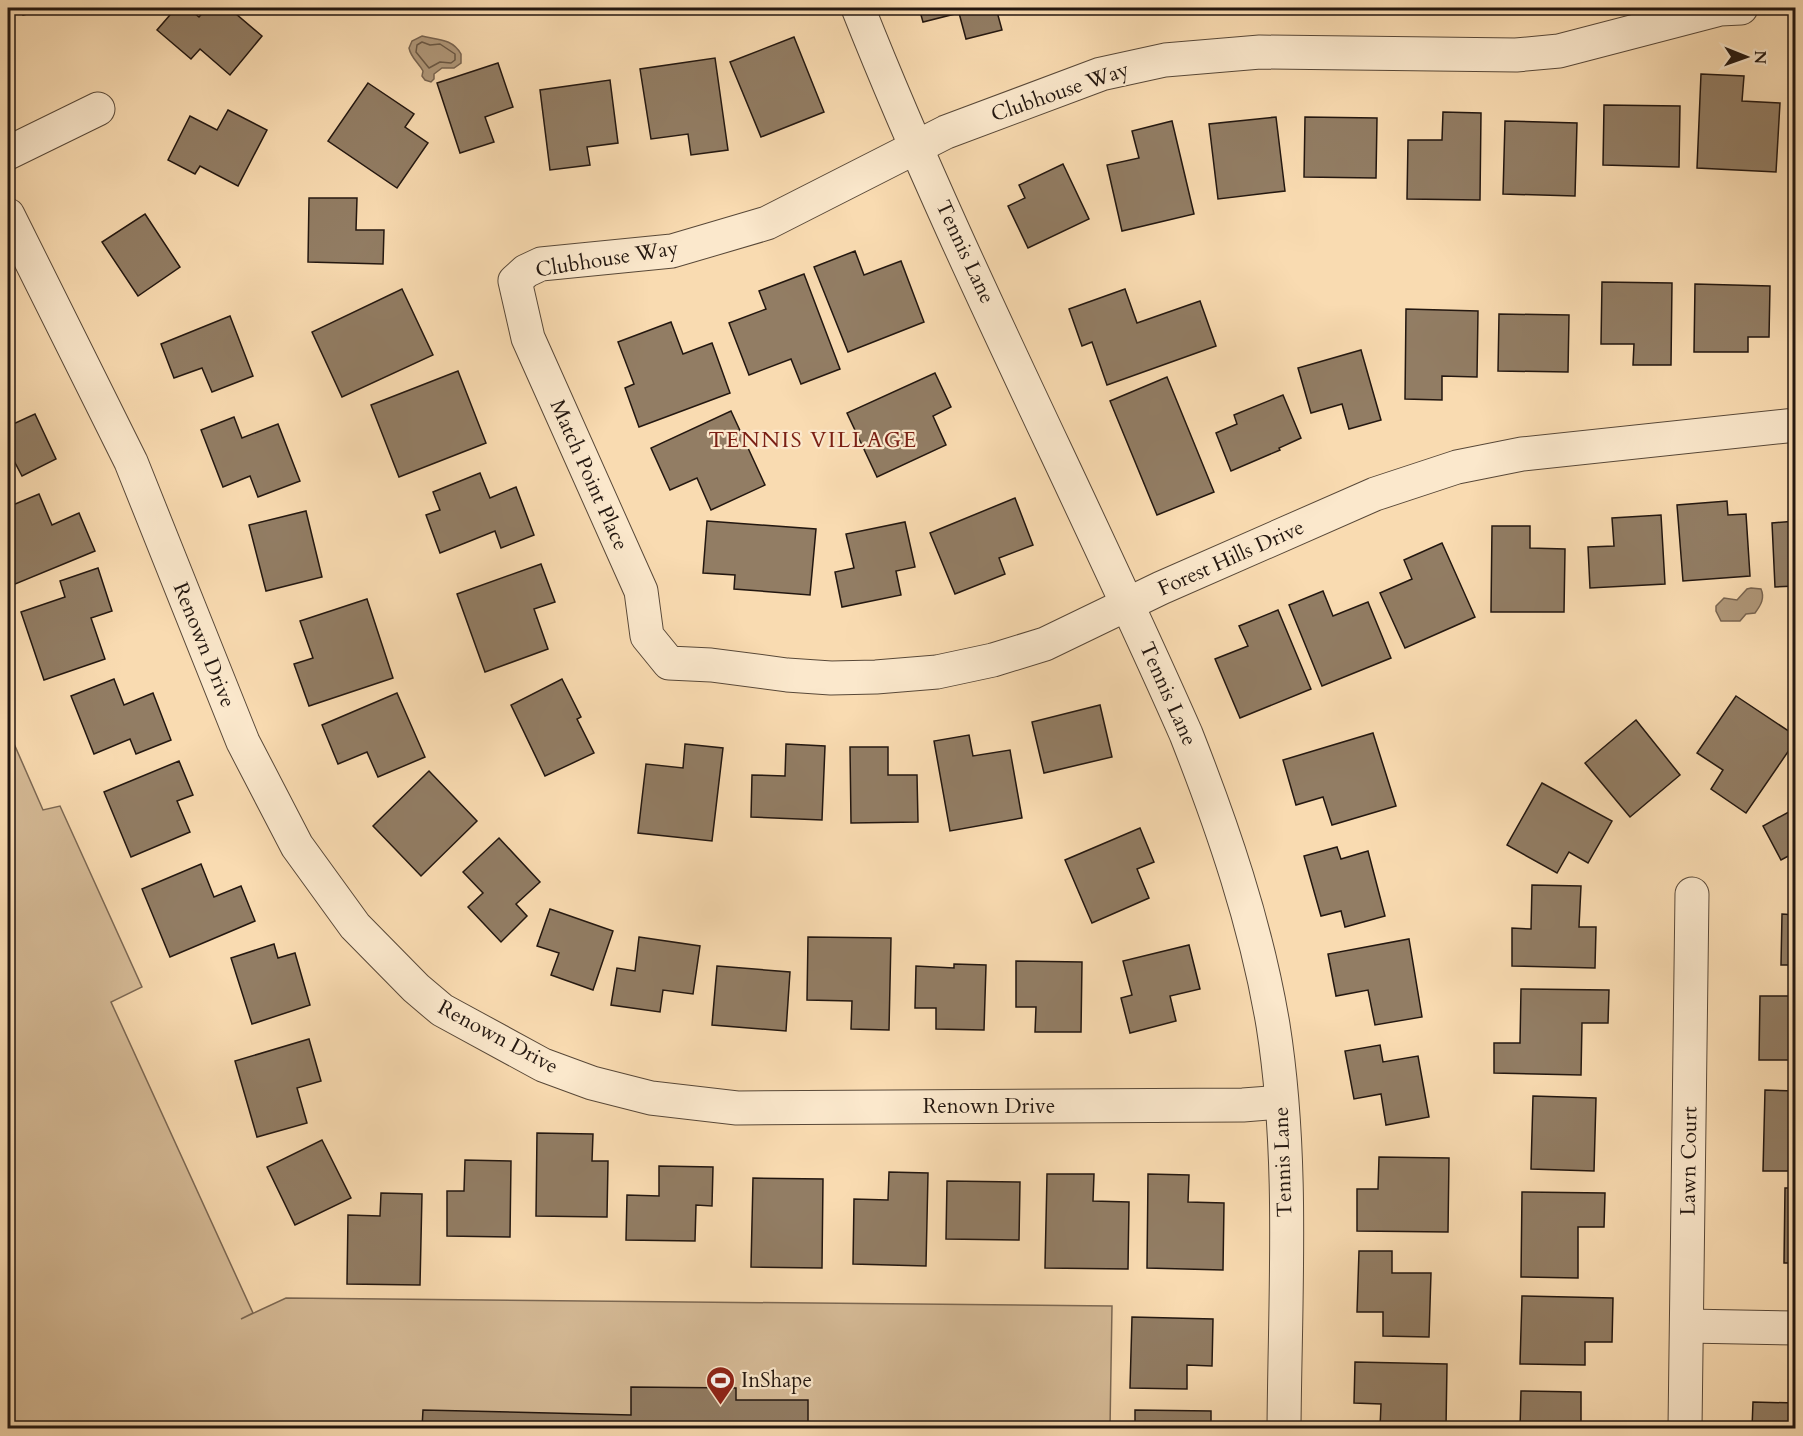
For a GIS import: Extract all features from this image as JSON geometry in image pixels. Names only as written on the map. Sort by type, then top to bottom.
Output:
[{"type":"street","name":"Tennis Lane","points":[[858,8],[890,88],[1186,734],[1215,807],[1247,908],[1273,1025],[1281,1102],[1286,1182],[1284,1428]]},
{"type":"street","name":"Clubhouse Way","points":[[515,281],[526,271],[541,264],[672,251],[767,223],[946,132],[1101,74],[1164,60],[1260,52],[1516,55],[1558,51],[1727,8]]},
{"type":"street","points":[[8,153],[98,109]]},
{"type":"street","name":"Renown Drive","points":[[8,215],[131,462],[243,742],[297,846],[355,926],[416,988],[442,1010],[543,1065],[592,1083],[651,1098],[737,1108],[1231,1105],[1281,1102]]},
{"type":"street","name":"Match Point Place","points":[[515,281],[528,338],[641,591],[647,636],[669,663]]},
{"type":"street","name":"Forest Hills Drive","points":[[669,663],[711,665],[831,678],[937,672],[993,660],[1045,644],[1128,604],[1375,494],[1457,467],[1522,454],[1796,425]]},
{"type":"street","name":"Lawn Court","points":[[1685,1428],[1692,894]]},
{"type":"street","points":[[1687,1326],[1796,1328]]},
{"type":"shaded area","points":[[8,730],[43,810],[60,806],[142,987],[111,1002],[253,1313],[241,1319],[286,1298],[1112,1306],[1110,1428],[8,1428]]},
{"type":"water","points":[[422,36],[449,42],[461,54],[461,63],[454,68],[442,68],[434,74],[431,82],[425,80],[422,76],[423,71],[409,48],[412,41]]},
{"type":"water","points":[[1747,589],[1761,589],[1763,595],[1755,613],[1746,614],[1740,621],[1721,621],[1716,606],[1724,598],[1737,600]]},
{"type":"building","points":[[20,8],[50,8],[23,15]]},
{"type":"building","points":[[176,8],[188,8],[199,17],[207,8],[229,8],[262,36],[230,75],[200,49],[191,59],[157,30]]},
{"type":"building","points":[[919,8],[996,8],[1002,30],[966,39],[959,13],[923,22]]},
{"type":"building","points":[[794,37],[824,112],[761,137],[730,62]]},
{"type":"building","points":[[715,58],[728,150],[691,155],[688,134],[651,139],[640,69]]},
{"type":"building","points":[[498,63],[513,107],[485,117],[494,142],[460,153],[437,83]]},
{"type":"building","points":[[1701,74],[1744,76],[1742,101],[1780,103],[1776,172],[1697,168]]},
{"type":"building","points":[[610,80],[618,143],[587,147],[590,165],[550,170],[540,90]]},
{"type":"building","points":[[368,83],[414,114],[405,127],[428,143],[397,188],[328,141]]},
{"type":"building","points":[[1604,105],[1680,106],[1679,167],[1603,165]]},
{"type":"building","points":[[228,110],[267,130],[238,186],[200,166],[195,174],[168,160],[190,116],[217,130]]},
{"type":"building","points":[[1443,112],[1481,113],[1480,200],[1407,199],[1408,140],[1442,140]]},
{"type":"building","points":[[1276,117],[1285,191],[1218,199],[1209,124]]},
{"type":"building","points":[[1305,117],[1377,118],[1376,178],[1304,177]]},
{"type":"building","points":[[1172,121],[1194,214],[1122,231],[1107,165],[1139,158],[1132,131]]},
{"type":"building","points":[[1505,121],[1577,123],[1575,196],[1503,194]]},
{"type":"building","points":[[1063,164],[1089,219],[1028,248],[1008,206],[1025,198],[1019,185]]},
{"type":"building","points":[[309,198],[357,198],[356,230],[384,230],[383,264],[308,262]]},
{"type":"building","points":[[145,214],[180,267],[138,296],[102,242]]},
{"type":"building","points":[[855,251],[864,275],[901,261],[924,322],[848,352],[814,267]]},
{"type":"building","points":[[804,274],[840,369],[801,384],[791,359],[749,375],[729,323],[766,309],[759,291]]},
{"type":"building","points":[[1602,282],[1672,283],[1671,365],[1633,365],[1634,344],[1601,344]]},
{"type":"building","points":[[1695,284],[1770,286],[1769,337],[1748,337],[1748,352],[1694,352]]},
{"type":"building","points":[[402,289],[433,355],[342,397],[312,332]]},
{"type":"building","points":[[1125,289],[1137,323],[1200,301],[1216,346],[1107,385],[1092,342],[1082,346],[1069,309]]},
{"type":"building","points":[[1406,309],[1478,311],[1477,377],[1442,376],[1442,400],[1405,399]]},
{"type":"building","points":[[1499,314],[1569,315],[1568,372],[1498,371]]},
{"type":"building","points":[[230,316],[253,376],[212,392],[202,368],[174,378],[161,344]]},
{"type":"building","points":[[671,322],[683,354],[712,343],[730,393],[639,427],[625,388],[634,384],[618,342]]},
{"type":"building","points":[[1361,350],[1381,420],[1349,429],[1342,404],[1311,413],[1298,368]]},
{"type":"building","points":[[458,371],[486,443],[399,477],[371,405]]},
{"type":"building","points":[[935,373],[951,407],[933,416],[946,445],[877,477],[847,413]]},
{"type":"building","points":[[1167,377],[1214,492],[1157,515],[1110,401]]},
{"type":"building","points":[[1283,395],[1301,438],[1279,448],[1280,450],[1231,471],[1216,433],[1237,424],[1234,415]]},
{"type":"building","points":[[731,411],[765,485],[711,510],[697,478],[670,490],[651,448]]},
{"type":"building","points":[[35,414],[56,459],[22,476],[13,459],[8,461],[8,423],[9,426]]},
{"type":"building","points":[[234,417],[242,438],[278,424],[300,481],[258,497],[250,476],[223,487],[201,430]]},
{"type":"building","points":[[480,473],[490,498],[516,487],[534,535],[501,548],[495,531],[440,553],[426,515],[440,510],[433,492]]},
{"type":"building","points":[[39,494],[52,525],[79,513],[95,551],[8,587],[8,507]]},
{"type":"building","points":[[1015,498],[1033,545],[999,558],[1005,574],[955,594],[930,533]]},
{"type":"building","points":[[1727,501],[1728,515],[1746,514],[1750,576],[1683,581],[1677,505]]},
{"type":"building","points":[[306,511],[322,577],[266,591],[249,525]]},
{"type":"building","points":[[1661,515],[1665,584],[1590,588],[1588,547],[1614,546],[1612,518]]},
{"type":"building","points":[[707,521],[816,529],[810,595],[734,589],[735,575],[703,573]]},
{"type":"building","points":[[1796,521],[1796,586],[1775,587],[1772,523]]},
{"type":"building","points":[[905,522],[915,567],[896,571],[901,595],[842,607],[835,572],[854,568],[846,534]]},
{"type":"building","points":[[1492,526],[1530,526],[1530,548],[1565,549],[1564,612],[1491,612]]},
{"type":"building","points":[[1442,543],[1475,617],[1405,648],[1380,593],[1412,579],[1404,560]]},
{"type":"building","points":[[541,564],[555,602],[534,609],[548,649],[485,672],[457,594]]},
{"type":"building","points":[[98,568],[112,611],[91,618],[105,659],[44,680],[21,612],[65,597],[60,581]]},
{"type":"building","points":[[1323,591],[1333,616],[1368,602],[1391,658],[1322,686],[1289,605]]},
{"type":"building","points":[[367,599],[393,678],[309,706],[294,664],[313,658],[300,621]]},
{"type":"building","points":[[1278,610],[1311,689],[1240,718],[1215,659],[1248,646],[1239,626]]},
{"type":"building","points":[[114,679],[124,705],[153,693],[171,740],[136,754],[130,739],[94,754],[71,696]]},
{"type":"building","points":[[562,679],[581,717],[577,719],[594,753],[545,776],[511,705]]},
{"type":"building","points":[[397,693],[425,757],[378,777],[367,752],[338,764],[322,725]]},
{"type":"building","points":[[1736,696],[1796,736],[1796,740],[1746,813],[1711,789],[1723,770],[1697,753]]},
{"type":"building","points":[[1100,705],[1112,757],[1044,773],[1032,722]]},
{"type":"building","points":[[1636,720],[1680,775],[1630,817],[1585,763]]},
{"type":"building","points":[[1373,733],[1396,806],[1332,825],[1323,797],[1296,805],[1283,760]]},
{"type":"building","points":[[969,735],[973,756],[1010,750],[1022,818],[950,831],[934,741]]},
{"type":"building","points":[[685,744],[723,748],[712,841],[638,833],[646,764],[683,768]]},
{"type":"building","points":[[786,744],[825,746],[822,820],[751,817],[752,775],[785,776]]},
{"type":"building","points":[[850,747],[888,747],[888,775],[917,775],[918,822],[851,823]]},
{"type":"building","points":[[179,761],[193,795],[177,801],[190,832],[131,857],[104,792]]},
{"type":"building","points":[[429,771],[477,821],[421,876],[373,826]]},
{"type":"building","points":[[1542,783],[1612,821],[1588,863],[1569,852],[1557,873],[1507,845]]},
{"type":"building","points":[[1796,808],[1796,852],[1781,860],[1763,826]]},
{"type":"building","points":[[1140,828],[1154,862],[1137,869],[1149,898],[1092,923],[1065,860]]},
{"type":"building","points":[[499,838],[540,882],[516,904],[527,916],[501,942],[468,907],[483,893],[463,872]]},
{"type":"building","points":[[1337,847],[1341,859],[1368,851],[1385,916],[1345,927],[1341,911],[1321,916],[1304,856]]},
{"type":"building","points":[[201,864],[214,897],[241,886],[255,921],[170,957],[142,889]]},
{"type":"building","points":[[1532,885],[1581,886],[1579,927],[1596,927],[1595,968],[1512,966],[1512,928],[1531,929]]},
{"type":"building","points":[[550,909],[613,931],[593,990],[551,975],[559,953],[537,946]]},
{"type":"building","points":[[1782,914],[1796,915],[1796,965],[1781,965]]},
{"type":"building","points":[[639,937],[700,946],[693,994],[663,990],[660,1012],[611,1005],[617,968],[635,971]]},
{"type":"building","points":[[808,937],[891,938],[889,1030],[851,1029],[852,1001],[807,1000]]},
{"type":"building","points":[[1409,939],[1422,1017],[1375,1025],[1368,990],[1336,996],[1328,954]]},
{"type":"building","points":[[274,944],[278,958],[295,953],[310,1005],[252,1024],[231,958]]},
{"type":"building","points":[[1189,945],[1200,989],[1170,996],[1176,1021],[1130,1033],[1121,998],[1132,995],[1123,961]]},
{"type":"building","points":[[1016,961],[1082,962],[1081,1032],[1035,1032],[1036,1007],[1016,1007]]},
{"type":"building","points":[[954,964],[986,965],[984,1030],[936,1029],[936,1008],[915,1008],[916,966],[954,968]]},
{"type":"building","points":[[717,966],[790,972],[786,1031],[712,1025]]},
{"type":"building","points":[[1521,989],[1609,990],[1608,1023],[1582,1023],[1581,1075],[1494,1073],[1494,1043],[1520,1043]]},
{"type":"building","points":[[1760,996],[1796,996],[1796,1060],[1759,1060]]},
{"type":"building","points":[[309,1039],[321,1081],[297,1088],[307,1123],[257,1137],[235,1061]]},
{"type":"building","points":[[1380,1045],[1383,1062],[1418,1056],[1429,1117],[1386,1125],[1381,1094],[1354,1099],[1345,1051]]},
{"type":"building","points":[[1765,1090],[1796,1091],[1796,1171],[1763,1171]]},
{"type":"building","points":[[1533,1096],[1596,1098],[1594,1171],[1531,1169]]},
{"type":"building","points":[[537,1133],[593,1134],[592,1161],[608,1161],[607,1217],[536,1216]]},
{"type":"building","points":[[322,1140],[351,1198],[295,1225],[267,1167]]},
{"type":"building","points":[[1379,1157],[1449,1158],[1448,1232],[1357,1231],[1357,1189],[1378,1189]]},
{"type":"building","points":[[465,1160],[511,1161],[510,1237],[447,1236],[447,1191],[464,1191]]},
{"type":"building","points":[[659,1166],[713,1167],[712,1206],[696,1205],[695,1241],[626,1240],[627,1195],[659,1196]]},
{"type":"building","points":[[889,1172],[928,1173],[926,1266],[853,1264],[854,1199],[888,1200]]},
{"type":"building","points":[[1047,1174],[1094,1174],[1093,1201],[1129,1202],[1128,1269],[1045,1268]]},
{"type":"building","points":[[1148,1174],[1189,1175],[1188,1202],[1224,1203],[1223,1270],[1147,1268]]},
{"type":"building","points":[[753,1178],[823,1179],[822,1268],[751,1267]]},
{"type":"building","points":[[947,1181],[1020,1182],[1019,1240],[946,1239]]},
{"type":"building","points":[[1785,1188],[1796,1188],[1796,1263],[1784,1263]]},
{"type":"building","points":[[1522,1192],[1605,1193],[1604,1227],[1578,1227],[1578,1278],[1521,1277]]},
{"type":"building","points":[[381,1193],[422,1194],[420,1285],[347,1284],[348,1215],[380,1216]]},
{"type":"building","points":[[1359,1251],[1392,1251],[1392,1273],[1431,1273],[1429,1337],[1383,1336],[1383,1312],[1357,1312]]},
{"type":"building","points":[[1522,1296],[1613,1298],[1612,1342],[1585,1342],[1585,1365],[1520,1364]]},
{"type":"building","points":[[1132,1317],[1213,1319],[1212,1366],[1187,1365],[1187,1389],[1130,1388]]},
{"type":"building","points":[[1355,1362],[1447,1364],[1446,1428],[1380,1428],[1381,1404],[1354,1403]]},
{"type":"building","name":"InShape","points":[[631,1387],[736,1388],[736,1400],[808,1400],[808,1428],[422,1428],[423,1410],[631,1415]]},
{"type":"building","points":[[1521,1391],[1581,1392],[1581,1428],[1520,1428]]},
{"type":"building","points":[[1753,1402],[1796,1403],[1796,1428],[1752,1428]]},
{"type":"building","points":[[1135,1410],[1211,1411],[1211,1428],[1135,1428]]},
{"type":"place","name":"InShape","points":[[720,1406]]},
{"type":"district","name":"TENNIS VILLAGE","points":[[813,440]]}]
